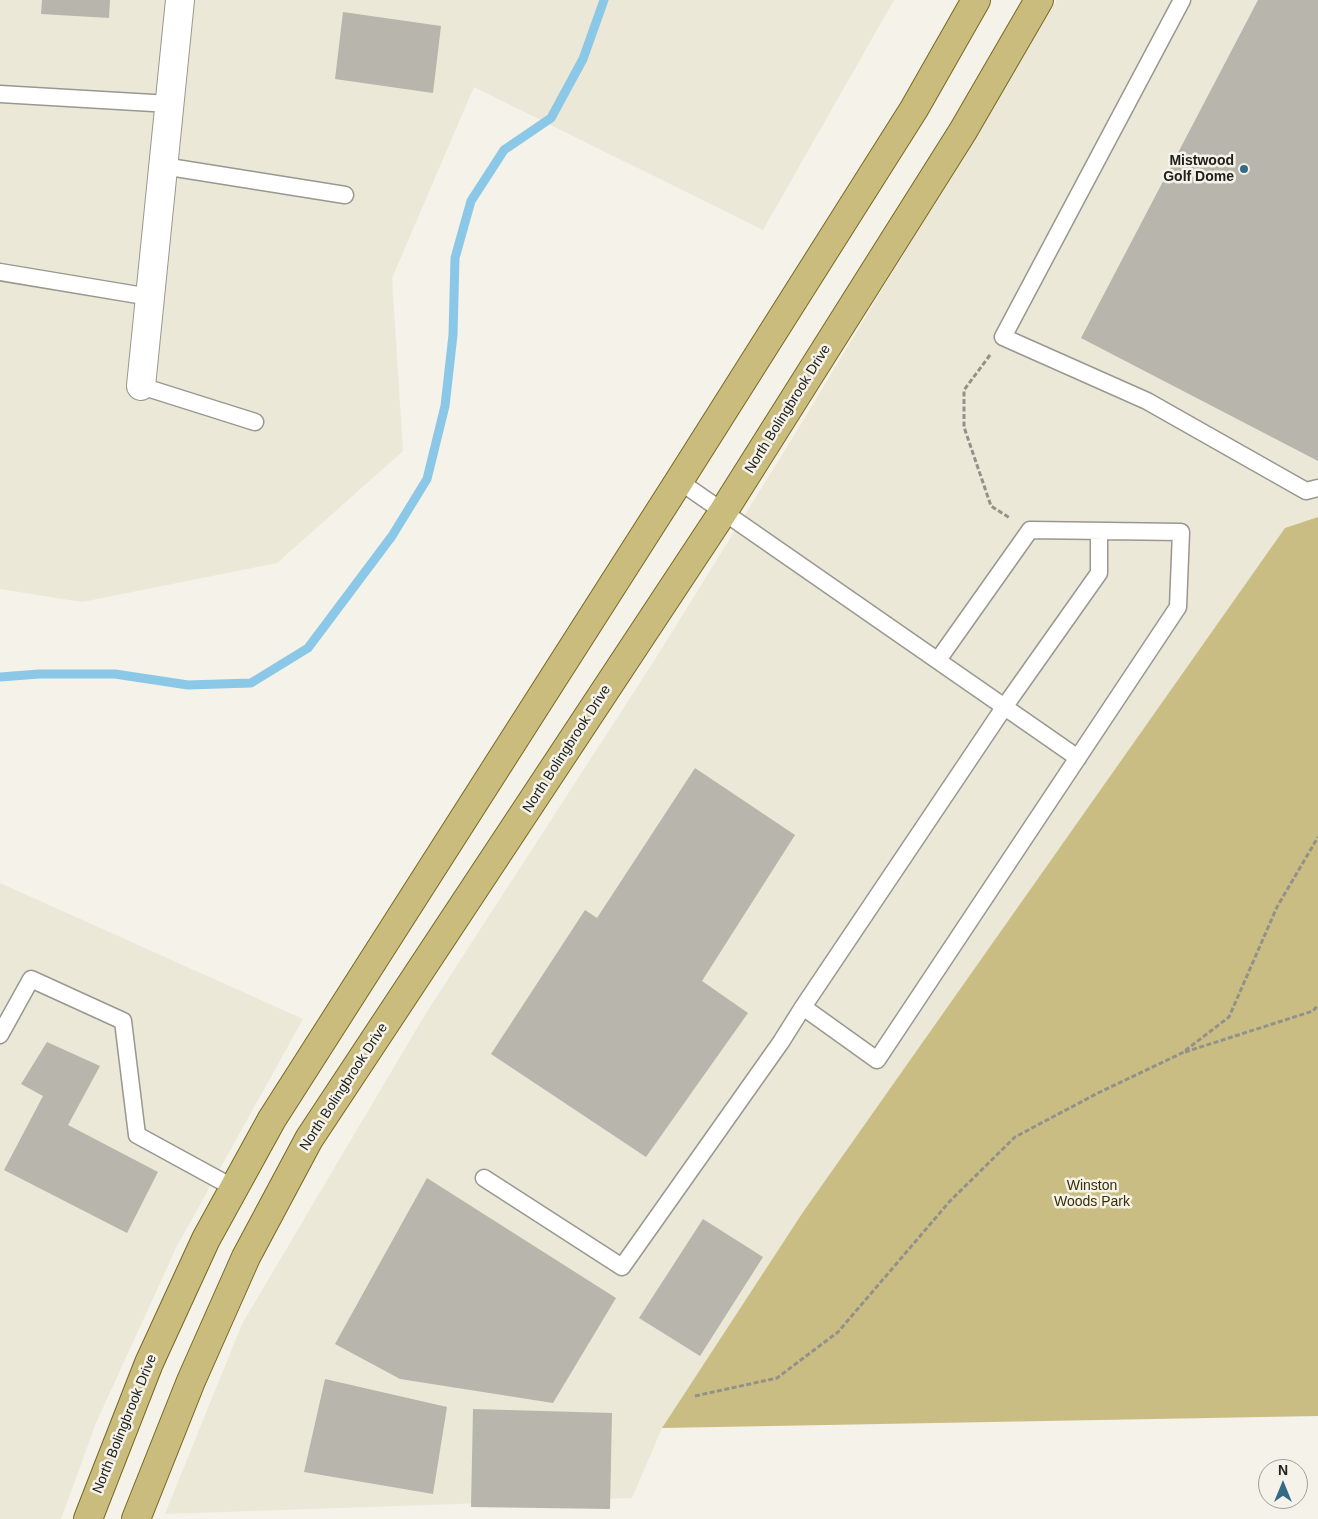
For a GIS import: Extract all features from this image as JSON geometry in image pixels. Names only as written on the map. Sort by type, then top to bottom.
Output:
[{"type":"main road","name":"North Bolingbrook Drive","points":[[88,1519],[149,1363],[206,1239],[272,1119],[914,109],[976,0]]},
{"type":"main road","name":"North Bolingbrook Drive","points":[[136,1519],[191,1381],[246,1257],[309,1139],[723,512],[963,131],[1039,0]]},
{"type":"street","points":[[141,386],[180,0]]},
{"type":"lane","points":[[1182,0],[1003,337],[1147,401],[1306,491],[1318,488]]},
{"type":"lane","points":[[0,94],[170,104]]},
{"type":"lane","points":[[163,166],[345,195]]},
{"type":"lane","points":[[0,272],[150,297]]},
{"type":"lane","points":[[141,386],[255,422]]},
{"type":"lane","points":[[679,481],[1078,758]]},
{"type":"lane","points":[[803,1007],[877,1060],[1178,607],[1181,532],[1030,530],[938,660]]},
{"type":"lane","points":[[484,1178],[622,1267],[781,1042],[1005,706],[1099,572],[1099,531]]},
{"type":"lane","points":[[0,1034],[31,979],[123,1021],[137,1135],[234,1188]]},
{"type":"path","points":[[1003,337],[964,390],[964,426],[991,506],[1030,530]]},
{"type":"path","points":[[1182,1053],[1229,1017],[1277,907],[1318,837]]},
{"type":"path","points":[[696,1396],[777,1378],[838,1332],[950,1201],[1015,1137],[1098,1093],[1182,1053],[1313,1011],[1318,1005]]},
{"type":"shaded area","points":[[0,0],[894,0],[763,230],[474,87],[392,278],[403,451],[277,563],[82,602],[0,589]]},
{"type":"shaded area","points":[[1057,0],[1318,0],[1318,517],[1285,529],[803,1212],[662,1428],[632,1498],[165,1514],[242,1324],[426,1013],[654,661],[790,442]]},
{"type":"shaded area","points":[[0,883],[303,1019],[177,1246],[96,1423],[61,1519],[0,1519]]},
{"type":"green space","name":"Winston Woods Park","points":[[1318,517],[1318,1416],[662,1428],[803,1212],[1285,528]]},
{"type":"building","points":[[42,0],[110,0],[109,18],[41,14]]},
{"type":"building","name":"Mistwood Golf Dome","points":[[1258,0],[1318,0],[1318,461],[1081,338]]},
{"type":"building","points":[[343,12],[441,26],[433,93],[335,79]]},
{"type":"building","points":[[695,768],[795,835],[702,981],[748,1013],[646,1157],[491,1054],[585,910],[597,918]]},
{"type":"building","points":[[47,1042],[100,1066],[68,1125],[158,1172],[127,1233],[4,1170],[43,1096],[21,1084]]},
{"type":"building","points":[[427,1178],[616,1298],[553,1403],[400,1379],[335,1344]]},
{"type":"building","points":[[703,1219],[763,1257],[700,1356],[639,1318]]},
{"type":"building","points":[[325,1379],[447,1407],[433,1494],[304,1472]]},
{"type":"building","points":[[473,1409],[612,1413],[610,1509],[471,1507]]},
{"type":"waterway","points":[[0,677],[39,674],[115,674],[188,685],[251,683],[308,648],[392,536],[427,479],[445,406],[453,335],[455,258],[471,201],[504,150],[551,118],[583,59],[604,0]]},
{"type":"place","name":"Mistwood Golf Dome","points":[[1244,169]]}]
